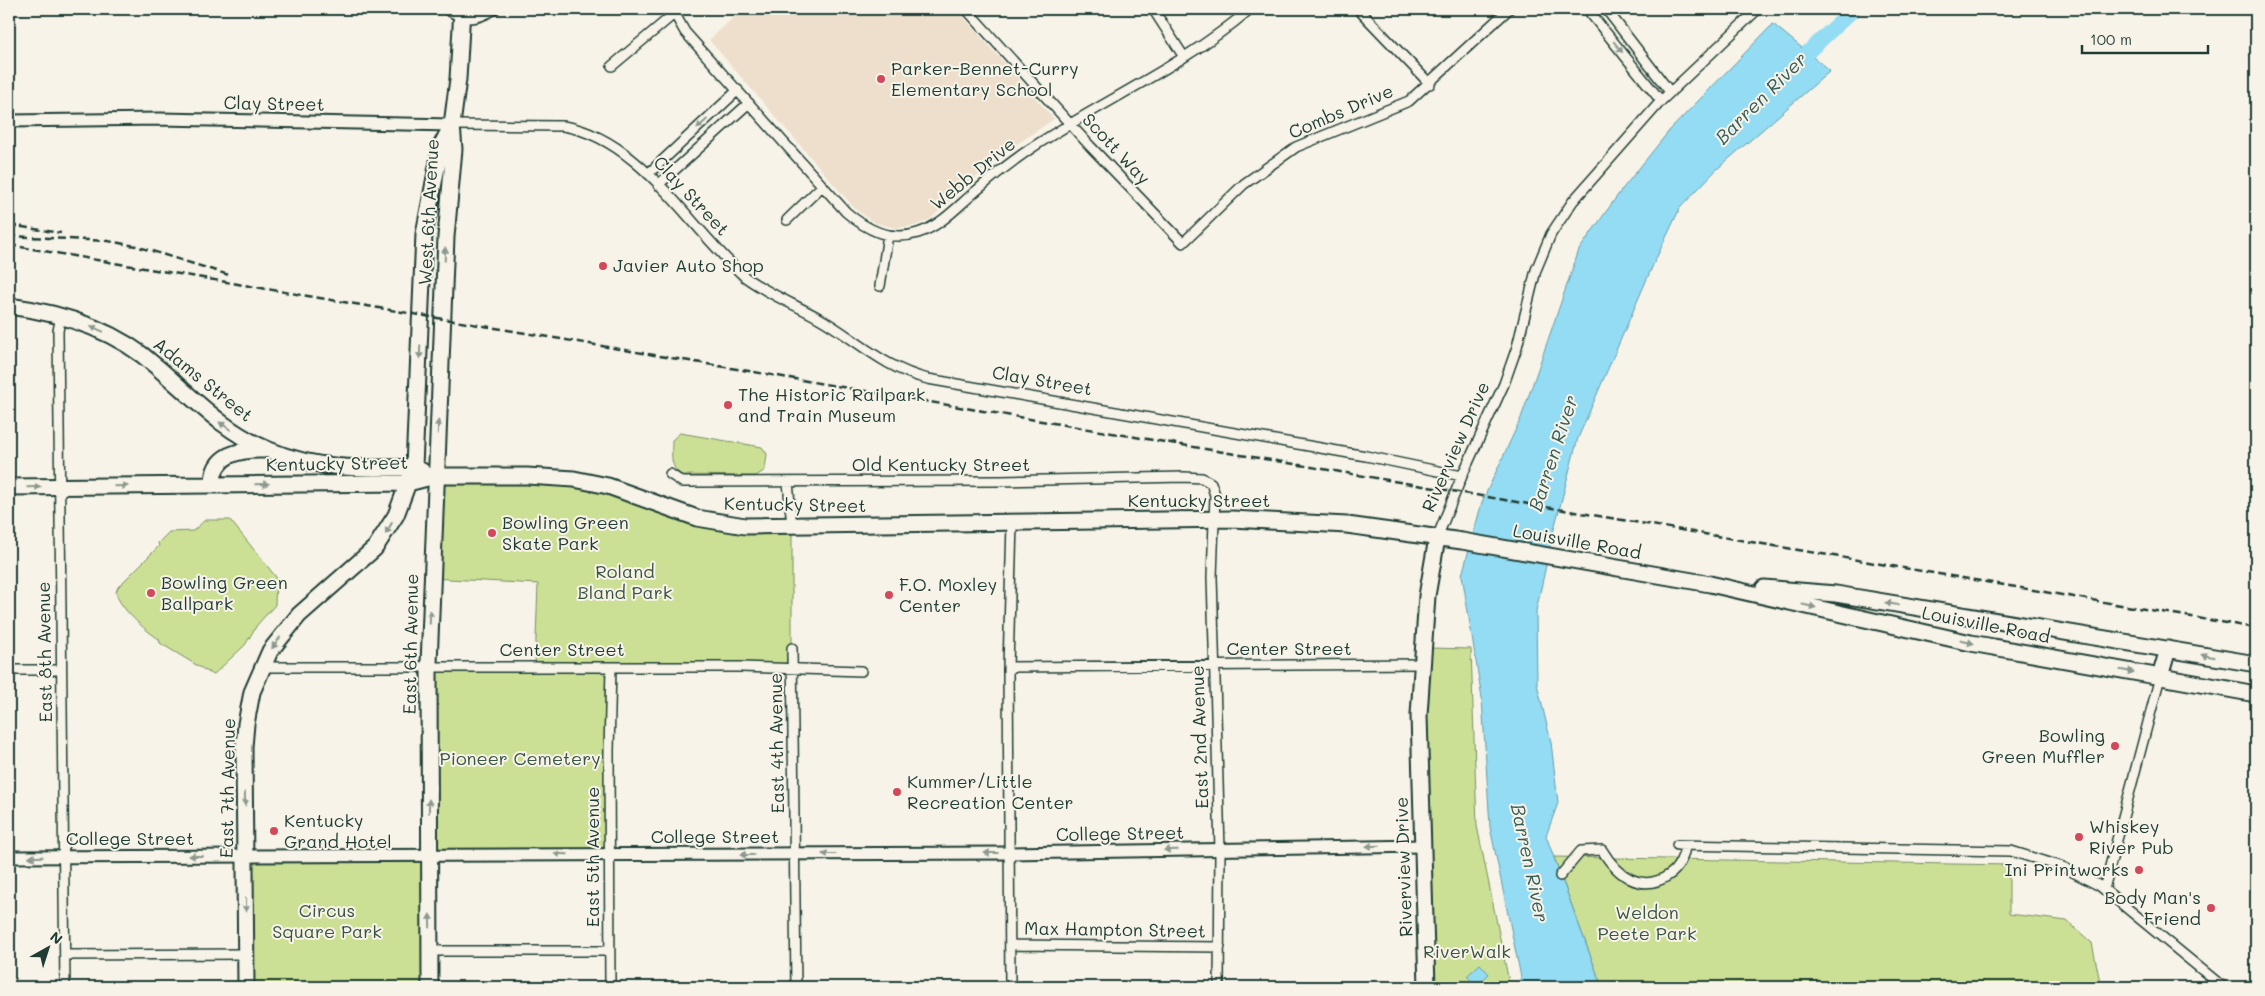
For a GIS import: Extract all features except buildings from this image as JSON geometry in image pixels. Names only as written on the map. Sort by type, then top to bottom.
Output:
[{"type":"main road","name":"West 6th Avenue","points":[[443,302],[448,191],[454,149],[452,125],[458,79],[462,13]]},
{"type":"main road","name":"West 6th Avenue","points":[[414,467],[424,234],[441,146],[452,125]]},
{"type":"main road","name":"East 6th Avenue","points":[[430,987],[428,665],[443,302]]},
{"type":"main road","name":"Adams Street","points":[[9,306],[60,316],[95,328],[142,354],[218,422],[268,450],[308,463],[332,467],[414,467],[435,476]]},
{"type":"main road","points":[[213,485],[215,470],[230,455],[245,449],[268,450]]},
{"type":"main road","name":"East 7th Avenue","points":[[246,987],[246,724],[252,692],[261,667],[270,651],[290,625],[375,548],[396,515],[414,467]]},
{"type":"main road","name":"Kentucky Street","points":[[9,487],[408,483],[435,476],[527,476],[574,479],[608,486],[680,513],[710,521],[745,526],[1213,519],[1326,523],[1437,538]]},
{"type":"main road","name":"Louisville Road","points":[[1437,538],[1710,584],[1971,643],[2256,694]]},
{"type":"main road","name":"Riverview Drive","points":[[1428,983],[1419,758],[1421,664],[1427,596],[1437,538]]},
{"type":"main road","name":"Louisville Road","points":[[1710,584],[1836,594],[2256,664]]},
{"type":"main road","points":[[2160,677],[2168,649]]},
{"type":"street","points":[[446,9],[476,18],[495,9]]},
{"type":"street","name":"Scott Way","points":[[966,9],[1070,124],[1184,243]]},
{"type":"street","points":[[1153,9],[1184,57]]},
{"type":"street","name":"Webb Drive","points":[[673,12],[686,32],[749,104],[822,186],[860,223],[873,231],[888,235],[909,235],[934,226],[1007,165],[1070,124],[1184,57],[1230,26],[1250,9]]},
{"type":"street","points":[[1358,9],[1430,84]]},
{"type":"street","name":"Combs Drive","points":[[1184,243],[1244,184],[1296,148],[1401,105],[1430,84],[1509,9]]},
{"type":"street","points":[[1587,9],[1661,101]]},
{"type":"street","points":[[1606,9],[1670,92]]},
{"type":"street","name":"Riverview Drive","points":[[1437,538],[1462,476],[1511,366],[1536,270],[1551,234],[1579,195],[1661,101],[1758,9]]},
{"type":"street","points":[[612,66],[673,12]]},
{"type":"street","points":[[648,174],[738,90]]},
{"type":"street","points":[[658,185],[749,104]]},
{"type":"street","name":"Clay Street","points":[[9,121],[160,119],[544,125],[580,129],[617,147],[648,174],[745,277],[758,286],[819,318],[879,360],[902,372],[928,379],[1366,456],[1462,476]]},
{"type":"street","points":[[787,220],[822,186]]},
{"type":"street","points":[[880,286],[888,235]]},
{"type":"street","name":"East 8th Avenue","points":[[60,316],[58,331],[59,486],[65,987]]},
{"type":"street","name":"Old Kentucky Street","points":[[670,474],[682,482],[1094,480],[1184,477],[1202,478],[1213,485]]},
{"type":"street","points":[[788,482],[792,526]]},
{"type":"street","name":"East 2nd Avenue","points":[[1213,485],[1215,492],[1213,519],[1215,666],[1220,850],[1219,987]]},
{"type":"street","points":[[1010,987],[1008,666],[1012,523]]},
{"type":"street","name":"East 4th Avenue","points":[[792,648],[796,987]]},
{"type":"street","name":"Center Street","points":[[1008,666],[1421,664]]},
{"type":"street","name":"Center Street","points":[[261,667],[428,665],[792,668],[861,671]]},
{"type":"street","name":"East 5th Avenue","points":[[610,987],[611,667]]},
{"type":"street","points":[[9,670],[61,670]]},
{"type":"street","points":[[2104,889],[2160,677]]},
{"type":"street","name":"College Street","points":[[9,857],[1009,853],[1422,846]]},
{"type":"street","points":[[1560,876],[1574,856],[1581,851],[1602,850],[1611,864],[1629,878],[1642,884],[1658,882],[1674,872],[1684,855],[1681,846],[2012,852],[2063,867],[2104,889],[2223,987]]},
{"type":"street","name":"Max Hampton Street","points":[[1011,945],[1220,947]]},
{"type":"street","points":[[430,951],[609,952]]},
{"type":"street","points":[[65,955],[246,954]]},
{"type":"shaded area","name":"Parker-Bennet-Curry Elementary School","points":[[743,9],[956,9],[1054,119],[1001,155],[929,220],[914,226],[896,228],[875,223],[856,210],[709,40]]},
{"type":"green space","points":[[680,433],[762,447],[767,454],[765,470],[756,476],[682,475],[673,464],[672,455],[672,440]]},
{"type":"green space","name":"Roland Bland Park","points":[[435,476],[574,479],[680,513],[792,526],[792,668],[611,667],[609,854],[429,854],[429,664],[535,666],[538,584],[431,578]]},
{"type":"green space","points":[[205,520],[230,520],[276,577],[275,605],[257,625],[245,645],[213,675],[160,643],[159,639],[140,625],[127,611],[116,592],[118,587],[159,546],[158,543],[169,532],[193,531]]},
{"type":"green space","name":"RiverWalk","points":[[1429,648],[1471,649],[1477,826],[1510,987],[1437,987],[1434,968],[1425,757]]},
{"type":"green space","name":"Circus Square Park","points":[[429,854],[430,987],[246,987],[245,856]]},
{"type":"green space","name":"Weldon Peete Park","points":[[1554,857],[2009,865],[2009,914],[2067,921],[2092,943],[2101,987],[1602,987]]},
{"type":"water","points":[[1773,24],[1830,71],[1716,170],[1680,208],[1653,265],[1578,438],[1554,529],[1536,611],[1537,684],[1551,742],[1558,803],[1546,836],[1602,987],[1523,987],[1490,827],[1482,698],[1462,575],[1482,502],[1521,418],[1579,250],[1620,192],[1669,131]]},
{"type":"water","points":[[1480,964],[1489,974],[1476,986],[1467,976]]},
{"type":"waterway","name":"Barren River","points":[[1793,66],[1854,9]]},
{"type":"railway","points":[[9,225],[61,233]]},
{"type":"railway","points":[[9,236],[108,241],[136,246],[229,275]]},
{"type":"railway","points":[[9,245],[2256,628]]},
{"type":"place","name":"Parker-Bennet-Curry Elementary School","points":[[881,79]]},
{"type":"place","name":"Javier Auto Shop","points":[[603,266]]},
{"type":"place","name":"The Historic Railpark and Train Museum","points":[[728,405]]},
{"type":"place","name":"Bowling Green Skate Park","points":[[492,533]]},
{"type":"place","name":"Bowling Green Ballpark","points":[[151,593]]},
{"type":"place","name":"F.O. Moxley Center","points":[[889,595]]},
{"type":"place","name":"Bowling Green Muffler","points":[[2115,746]]},
{"type":"place","name":"Kummer/Little Recreation Center","points":[[897,792]]},
{"type":"place","name":"Kentucky Grand Hotel","points":[[274,831]]},
{"type":"place","name":"Whiskey River Pub","points":[[2079,837]]},
{"type":"place","name":"Ini Printworks","points":[[2139,870]]},
{"type":"place","name":"Body Man's Friend","points":[[2211,908]]},
{"type":"park label","name":"Pioneer Cemetery","points":[[520,759]]}]
